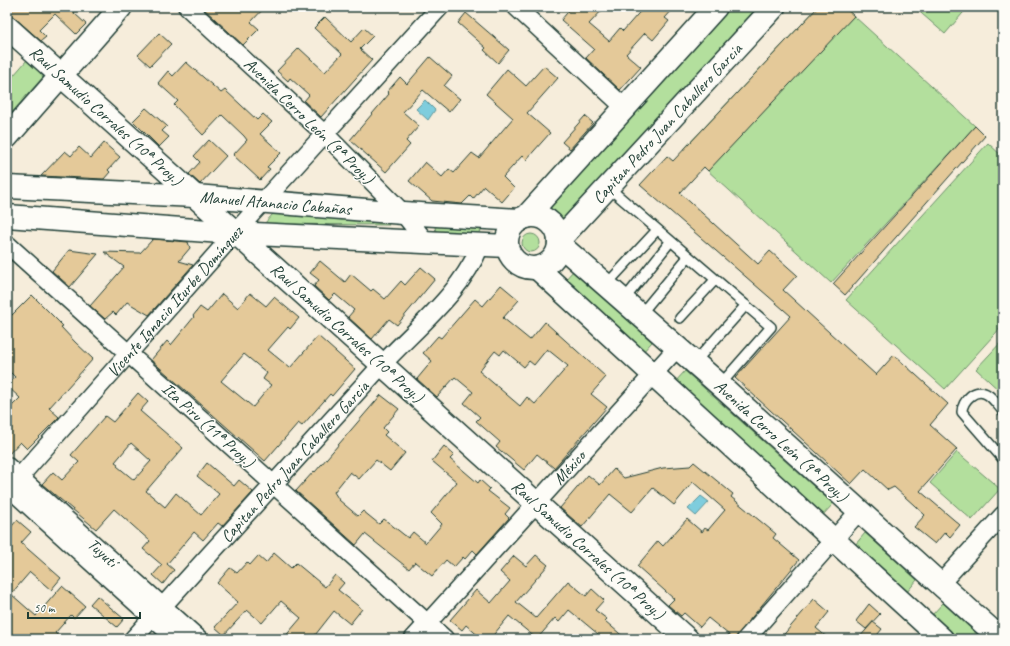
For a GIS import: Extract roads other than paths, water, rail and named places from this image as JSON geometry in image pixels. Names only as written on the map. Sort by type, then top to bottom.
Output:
[{"type":"street","points":[[7,137],[121,7]]},
{"type":"street","name":"Avenida Cerro León (9ª Proy.)","points":[[188,7],[325,135],[403,213],[425,241]]},
{"type":"street","name":"Vicente Ignacio Iturbe Domínguez","points":[[10,482],[128,354],[235,232],[440,7]]},
{"type":"street","points":[[516,7],[625,108]]},
{"type":"street","points":[[523,218],[538,217],[550,222],[557,232],[559,242],[558,250],[552,260],[536,268],[528,268],[516,263],[507,246],[509,231],[523,218],[625,108],[716,7]]},
{"type":"street","name":"Capitan Pedro Juan Caballero Garcia","points":[[559,242],[774,7]]},
{"type":"street","name":"Raul Samudio Corrales (10ª Proy.)","points":[[7,27],[687,639]]},
{"type":"street","name":"Manuel Atanacio Cabañas","points":[[7,187],[195,196],[403,213],[523,218]]},
{"type":"street","name":"Manuel Atanacio Cabañas","points":[[7,216],[235,232],[507,246]]},
{"type":"street","name":"Avenida Cerro León (9ª Proy.)","points":[[559,242],[623,301],[720,384],[1001,639]]},
{"type":"street","name":"Ita Piru (11ª Proy.)","points":[[7,244],[445,639]]},
{"type":"street","name":"Capitan Pedro Juan Caballero Garcia","points":[[133,639],[382,365],[448,297],[468,271],[481,244]]},
{"type":"street","points":[[536,268],[942,639]]},
{"type":"street","name":"México","points":[[413,639],[677,348]]},
{"type":"street","name":"Tuyutí","points":[[10,482],[158,612],[199,639]]},
{"type":"street","points":[[746,639],[859,511]]},
{"type":"street","points":[[940,584],[1003,514]]},
{"type":"street","name":"Tuyutí","points":[[158,612],[176,639]]},
{"type":"lane","points":[[608,187],[670,242],[771,327],[720,384]]},
{"type":"lane","points":[[606,285],[657,230]]},
{"type":"lane","points":[[623,301],[670,242]]},
{"type":"lane","points":[[640,315],[688,257]]},
{"type":"lane","points":[[680,318],[715,280]]},
{"type":"lane","points":[[694,363],[746,305]]},
{"type":"lane","points":[[1003,412],[988,395],[982,392],[975,393],[965,400],[962,406],[962,412],[1003,459]]},
{"type":"water","points":[[425,100],[435,110],[428,120],[416,109]]},
{"type":"water","points":[[701,496],[709,502],[696,516],[688,509]]}]
